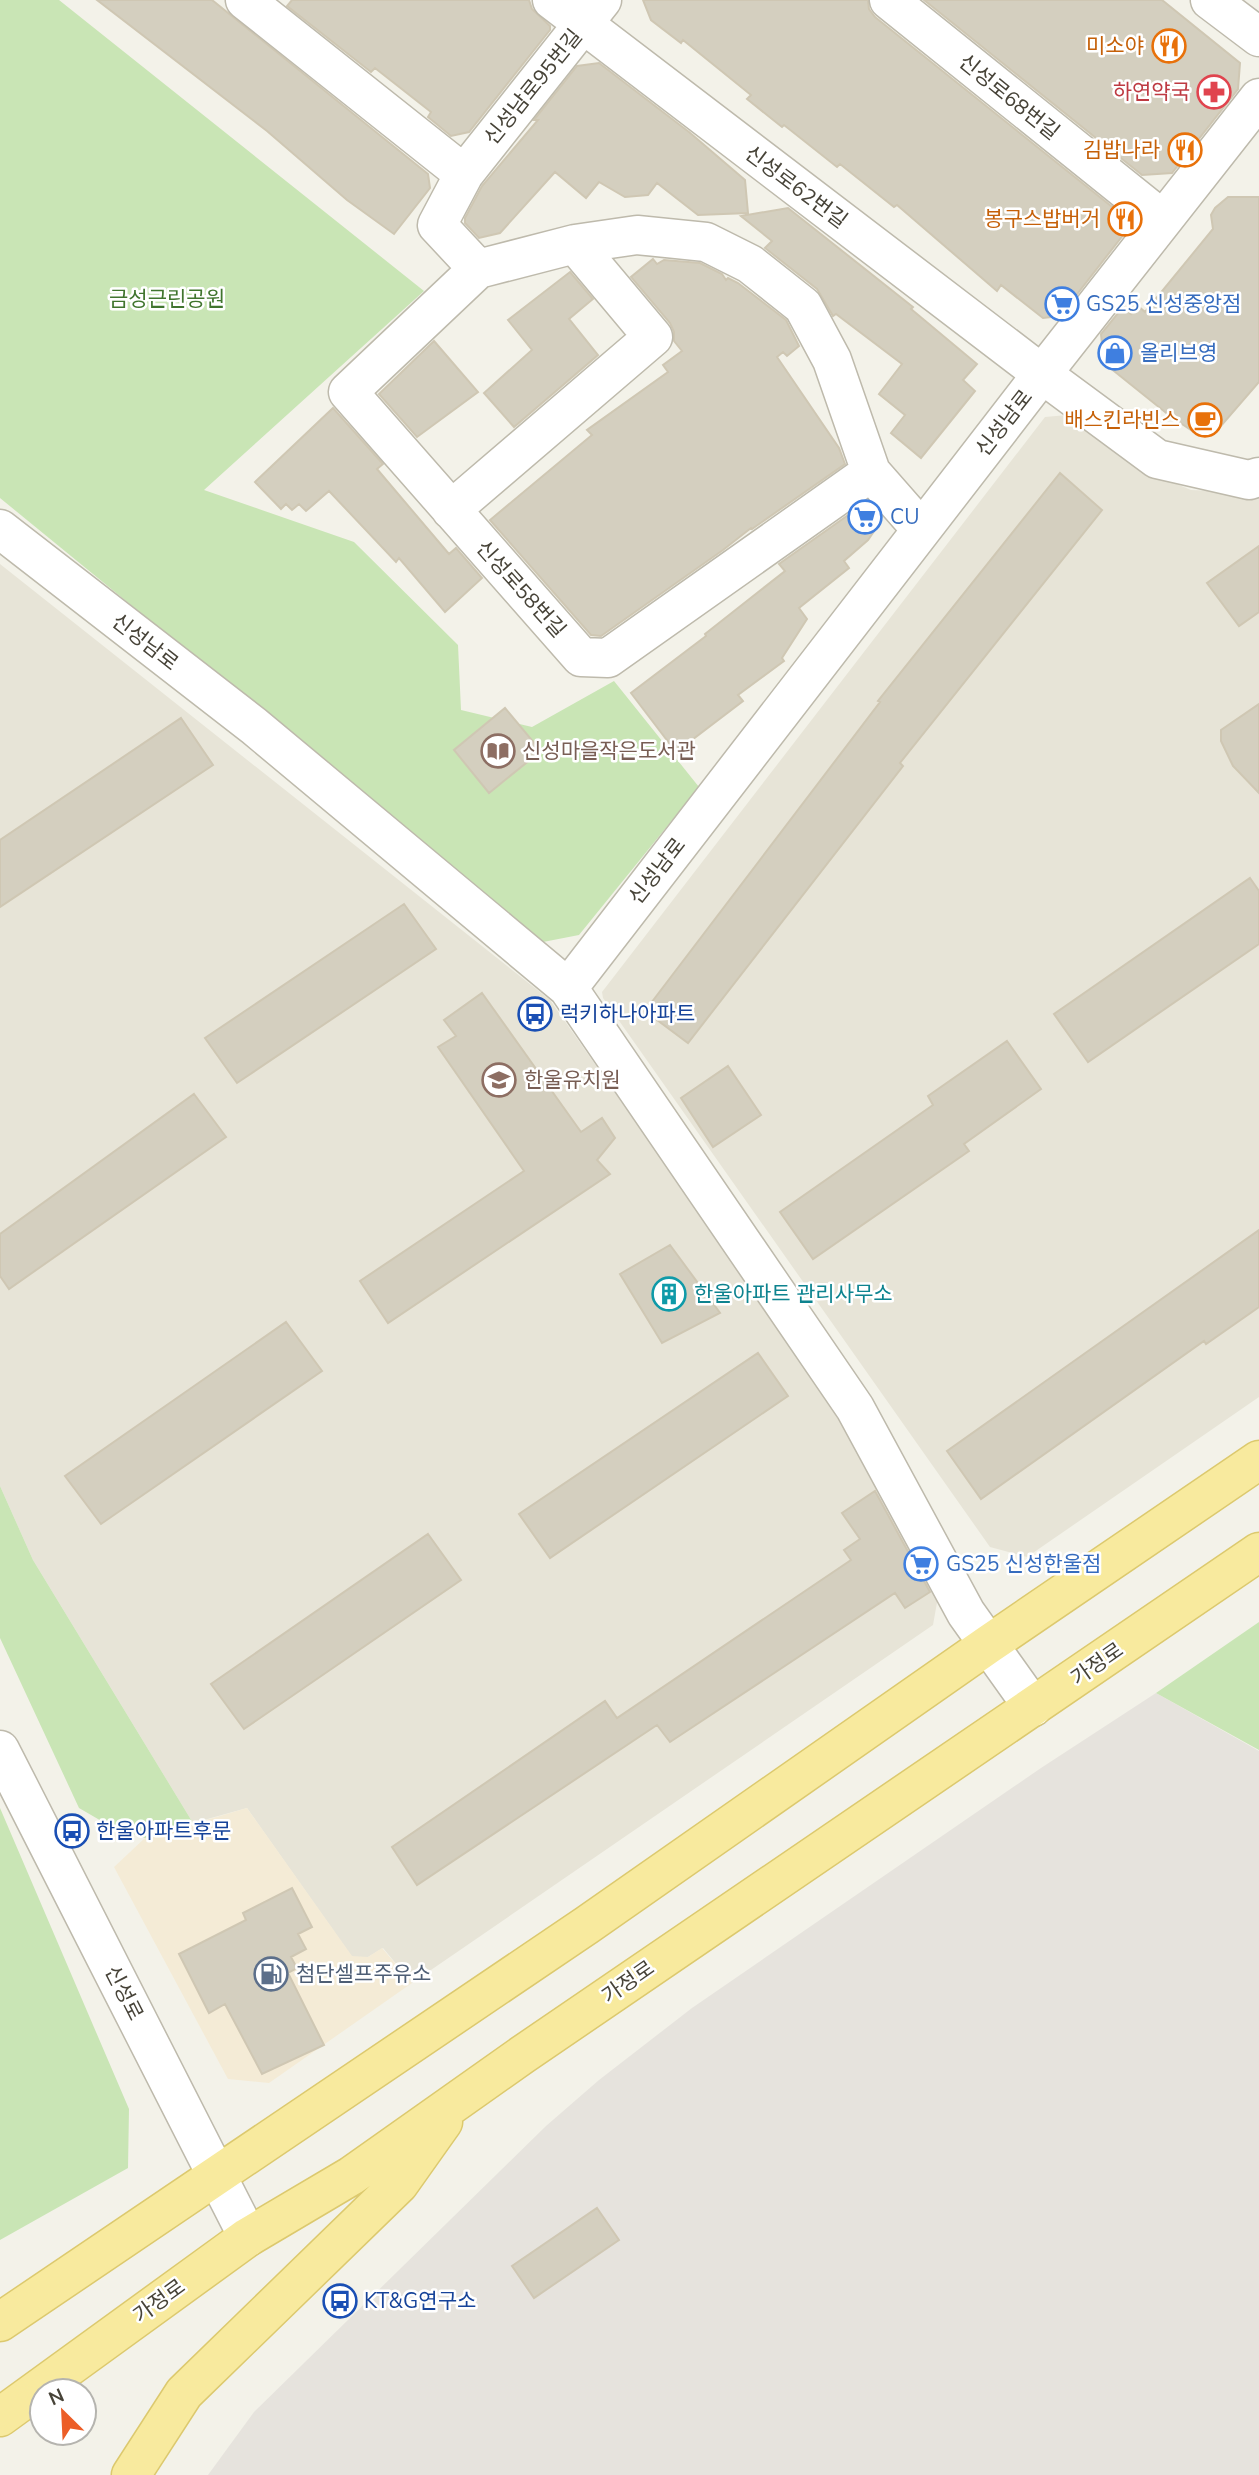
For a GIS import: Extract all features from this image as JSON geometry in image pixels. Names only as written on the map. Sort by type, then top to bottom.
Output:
[{"type":"main road","points":[[0,2322],[587,1925],[989,1644],[1259,1460]]},
{"type":"main road","name":"가정로","points":[[0,2417],[248,2237],[351,2176],[459,2098],[718,1920],[1259,1552]]},
{"type":"main road","points":[[131,2475],[184,2393],[399,2184],[459,2098]]},
{"type":"street","points":[[245,0],[464,174],[437,225],[478,269]]},
{"type":"street","name":"신성로62번길","points":[[552,0],[592,12],[1042,374]]},
{"type":"street","name":"신성로68번길","points":[[888,0],[1163,220]]},
{"type":"street","points":[[1210,0],[1259,37]]},
{"type":"street","name":"신성남로95번길","points":[[464,174],[592,12]]},
{"type":"street","points":[[1042,374],[1259,98]]},
{"type":"street","name":"신성로58번길","points":[[871,472],[608,658],[581,657],[348,392],[478,269],[575,244],[637,235],[706,242],[750,264],[803,306],[832,360],[871,472],[921,529]]},
{"type":"street","points":[[451,510],[653,337],[575,244]]},
{"type":"street","name":"신성남로","points":[[0,529],[254,726],[568,988],[1042,374],[1157,459],[1249,480],[1259,477]]},
{"type":"street","points":[[568,988],[855,1408],[966,1613],[1033,1707]]},
{"type":"street","name":"신성로","points":[[0,1750],[248,2237]]},
{"type":"shaded area","name":"럭키하나아파트","points":[[1067,415],[1138,468],[1191,490],[1259,493],[1259,1397],[1027,1557],[990,1547],[603,998],[602,992],[1045,417]]},
{"type":"shaded area","points":[[0,564],[550,1000],[787,1338],[941,1580],[933,1625],[412,1983],[383,1948],[368,1957],[352,1957],[247,1808],[193,1823],[33,1560],[0,1486]]},
{"type":"shaded area","points":[[1156,1693],[1259,1751],[1259,2475],[208,2475],[254,2412],[546,2126],[599,2080],[692,2008],[1041,1768]]},
{"type":"shaded area","points":[[247,1808],[352,1956],[368,1957],[382,1948],[412,1983],[269,2083],[228,2079],[114,1867],[145,1838]]},
{"type":"green space","name":"금성근린공원","points":[[0,0],[59,0],[424,291],[204,490],[354,542],[458,645],[461,710],[532,727],[614,681],[699,787],[579,935],[543,942],[0,498]]},
{"type":"green space","points":[[0,1486],[33,1560],[193,1823],[145,1838],[110,1826],[79,1808],[0,1638]]},
{"type":"green space","points":[[1259,1622],[1259,1750],[1156,1693]]},
{"type":"green space","points":[[0,1808],[129,2109],[128,2168],[0,2240]]},
{"type":"building","points":[[97,0],[212,0],[428,174],[430,188],[394,234],[347,200],[267,131]]},
{"type":"building","points":[[292,0],[529,0],[532,9],[550,26],[550,30],[469,132],[451,136],[428,117],[431,112],[375,68],[371,72],[287,6]]},
{"type":"building","points":[[643,0],[868,0],[869,9],[875,17],[1131,222],[1131,225],[1060,316],[1043,318],[1001,285],[997,291],[897,205],[894,207],[840,164],[837,167],[784,125],[782,127],[747,99],[751,95],[683,40],[681,43],[651,20]]},
{"type":"building","points":[[924,0],[1162,0],[1240,63],[1238,89],[1172,173],[1142,175]]},
{"type":"building","points":[[599,63],[689,132],[745,180],[748,213],[698,215],[657,183],[648,195],[625,197],[599,182],[586,198],[555,172],[500,233],[479,238],[465,223],[465,218],[482,186],[538,120],[534,120],[577,66]]},
{"type":"building","points":[[1228,197],[1259,197],[1259,382],[1214,434],[1194,432],[1104,363],[1101,334],[1123,307],[1131,314],[1138,306],[1145,312],[1213,229],[1211,215]]},
{"type":"building","points":[[788,208],[913,307],[911,309],[977,364],[963,380],[975,391],[921,458],[891,433],[905,415],[879,394],[902,364],[836,314],[833,316],[817,289],[765,248],[772,241],[741,216]]},
{"type":"building","points":[[653,259],[657,264],[664,260],[700,263],[722,274],[726,280],[728,278],[738,283],[786,320],[799,346],[787,356],[783,352],[777,357],[839,448],[845,464],[601,636],[591,635],[490,520],[592,435],[587,430],[668,372],[663,365],[682,351],[674,341],[670,323],[631,277]]},
{"type":"building","points":[[570,272],[593,299],[569,319],[598,355],[514,427],[484,393],[532,350],[508,320]]},
{"type":"building","points":[[434,341],[478,392],[417,437],[379,394]]},
{"type":"building","points":[[333,408],[383,464],[377,469],[449,554],[456,548],[482,578],[445,612],[399,558],[396,562],[329,491],[306,511],[299,504],[292,510],[286,504],[281,509],[255,482]]},
{"type":"building","points":[[1060,473],[1102,510],[900,763],[903,766],[688,1043],[645,1011],[880,702],[878,701]]},
{"type":"building","points":[[868,501],[879,514],[879,524],[868,540],[844,561],[849,568],[799,608],[807,619],[782,658],[784,661],[738,695],[743,701],[676,752],[631,693],[785,571],[779,564]]},
{"type":"building","points":[[1259,546],[1259,612],[1239,626],[1207,583]]},
{"type":"building","points":[[1259,704],[1259,793],[1233,766],[1221,741],[1221,730]]},
{"type":"building","name":"신성마을작은도서관","points":[[505,708],[541,751],[489,793],[454,750]]},
{"type":"building","points":[[181,718],[213,765],[0,907],[0,840]]},
{"type":"building","points":[[1250,878],[1259,891],[1259,944],[1088,1062],[1054,1014]]},
{"type":"building","points":[[404,904],[436,949],[237,1083],[205,1038]]},
{"type":"building","points":[[482,993],[581,1132],[602,1118],[615,1138],[597,1160],[610,1174],[388,1323],[360,1281],[524,1171],[438,1047],[456,1036],[444,1020]]},
{"type":"building","points":[[1007,1041],[1041,1089],[964,1144],[969,1151],[813,1259],[780,1212],[933,1105],[928,1096]]},
{"type":"building","points":[[728,1066],[761,1115],[713,1147],[681,1098]]},
{"type":"building","points":[[194,1094],[226,1137],[9,1289],[0,1276],[0,1234]]},
{"type":"building","points":[[1259,1230],[1259,1307],[1206,1344],[1204,1341],[981,1499],[947,1451]]},
{"type":"building","name":"한울아파트 관리사무소","points":[[670,1245],[720,1313],[662,1343],[620,1274]]},
{"type":"building","points":[[286,1322],[322,1371],[101,1524],[65,1476]]},
{"type":"building","points":[[758,1353],[788,1396],[550,1558],[519,1514]]},
{"type":"building","points":[[875,1491],[930,1592],[905,1608],[895,1593],[670,1742],[657,1725],[417,1885],[392,1847],[605,1701],[617,1718],[851,1560],[844,1550],[860,1539],[842,1513]]},
{"type":"building","points":[[428,1534],[461,1580],[244,1729],[211,1684]]},
{"type":"building","points":[[292,1888],[312,1927],[298,1934],[306,1949],[291,1957],[297,1968],[288,1973],[324,2045],[262,2074],[225,2004],[209,2013],[179,1954],[246,1920],[243,1913]]},
{"type":"building","points":[[597,2208],[619,2240],[534,2298],[512,2266]]},
{"type":"place","name":"미소야","points":[[1169,46]]},
{"type":"place","name":"하연약국","points":[[1214,92]]},
{"type":"place","name":"김밥나라","points":[[1185,150]]},
{"type":"place","name":"봉구스밥버거","points":[[1125,219]]},
{"type":"place","name":"GS25 신성중앙점","points":[[1062,304]]},
{"type":"place","name":"올리브영","points":[[1115,353]]},
{"type":"place","name":"배스킨라빈스","points":[[1205,420]]},
{"type":"place","name":"CU","points":[[865,517]]},
{"type":"place","name":"신성마을작은도서관","points":[[498,751]]},
{"type":"place","name":"럭키하나아파트","points":[[535,1014]]},
{"type":"place","name":"한울유치원","points":[[499,1080]]},
{"type":"place","name":"한울아파트 관리사무소","points":[[669,1294]]},
{"type":"place","name":"GS25 신성한울점","points":[[921,1564]]},
{"type":"place","name":"한울아파트후문","points":[[72,1831]]},
{"type":"place","name":"첨단셀프주유소","points":[[271,1974]]},
{"type":"place","name":"KT&G연구소","points":[[340,2301]]}]
